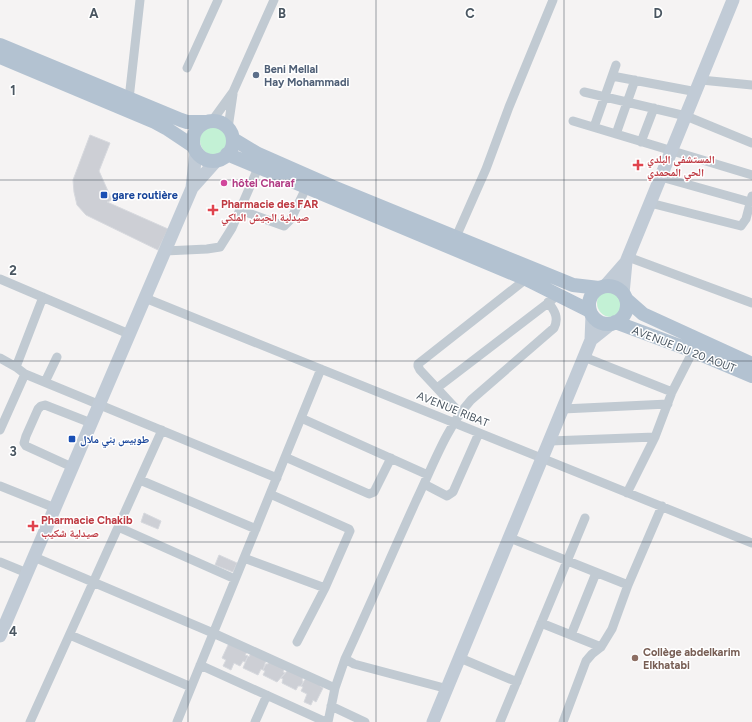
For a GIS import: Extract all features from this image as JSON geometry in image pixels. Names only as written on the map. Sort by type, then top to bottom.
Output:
[{"type":"main road","points":[[0,44],[181,120],[187,122],[209,121],[221,123],[230,134],[258,154],[326,184],[573,285],[615,287],[625,297],[625,313],[613,323],[598,321],[591,313],[553,299],[526,279],[258,168],[222,157],[205,159],[166,128],[155,122],[0,57]]},
{"type":"main road","points":[[194,149],[193,139],[195,132],[199,126],[209,121]]},
{"type":"main road","points":[[222,157],[232,144],[230,134]]},
{"type":"main road","points":[[591,313],[589,303],[591,296],[602,287]]},
{"type":"main road","name":"AVENUE DU 20 AOUT","points":[[625,297],[643,314],[752,364]]},
{"type":"main road","name":"AVENUE DU 20 AOUT","points":[[613,323],[693,351],[752,376]]},
{"type":"street","points":[[129,99],[140,0]]},
{"type":"street","points":[[187,68],[218,0]]},
{"type":"street","points":[[209,121],[233,92],[274,0]]},
{"type":"street","points":[[456,237],[486,169],[509,107],[553,0]]},
{"type":"street","points":[[625,297],[627,260],[734,0]]},
{"type":"street","points":[[594,127],[616,66]]},
{"type":"street","points":[[612,76],[635,80],[699,86],[752,85]]},
{"type":"street","points":[[616,134],[635,80]]},
{"type":"street","points":[[230,134],[233,92]]},
{"type":"street","points":[[584,92],[686,116],[752,143]]},
{"type":"street","points":[[641,142],[654,108]]},
{"type":"street","points":[[573,121],[752,176]]},
{"type":"street","points":[[0,635],[192,188],[194,149]]},
{"type":"street","points":[[192,188],[222,157]]},
{"type":"street","points":[[165,251],[220,247],[230,233],[258,168]]},
{"type":"street","points":[[650,203],[741,226],[746,219],[751,199],[661,177]]},
{"type":"street","points":[[240,210],[284,226],[291,219],[306,188]]},
{"type":"street","points":[[602,287],[627,260]]},
{"type":"street","points":[[627,260],[752,303]]},
{"type":"street","points":[[0,279],[129,334]]},
{"type":"street","points":[[460,413],[420,370],[418,364],[526,279]]},
{"type":"street","points":[[16,367],[43,297]]},
{"type":"street","name":"AVENUE RIBAT","points":[[145,298],[752,543]]},
{"type":"street","points":[[437,388],[553,299]]},
{"type":"street","points":[[200,666],[327,722],[335,688],[345,659],[428,474],[454,422],[470,400],[554,328],[556,324],[556,316],[553,299]]},
{"type":"street","points":[[434,722],[591,340],[591,313]]},
{"type":"street","points":[[591,340],[613,323]]},
{"type":"street","points":[[628,493],[655,437],[672,392],[693,351]]},
{"type":"street","points":[[45,382],[57,357]]},
{"type":"street","points":[[584,357],[672,392]]},
{"type":"street","points":[[0,358],[25,374],[277,478]]},
{"type":"street","points":[[177,722],[321,369]]},
{"type":"street","points":[[0,430],[2,419],[25,374]]},
{"type":"street","points":[[563,409],[668,404]]},
{"type":"street","points":[[72,467],[26,446],[24,443],[26,436],[38,409],[41,406],[91,423]]},
{"type":"street","points":[[301,418],[428,474]]},
{"type":"street","points":[[30,722],[162,430]]},
{"type":"street","points":[[424,484],[447,496],[450,495],[456,486],[479,433]]},
{"type":"street","points":[[550,441],[655,437]]},
{"type":"street","points":[[285,457],[369,494],[374,492],[391,458]]},
{"type":"street","points":[[140,480],[256,529]]},
{"type":"street","points":[[0,486],[55,508]]},
{"type":"street","points":[[270,494],[349,529],[350,531],[325,588],[297,642]]},
{"type":"street","points":[[563,722],[586,661],[602,646],[612,629],[628,585],[662,506]]},
{"type":"street","points":[[500,722],[585,518]]},
{"type":"street","points":[[118,527],[235,579]]},
{"type":"street","points":[[510,538],[628,585]]},
{"type":"street","points":[[34,557],[213,633],[335,688]]},
{"type":"street","points":[[244,558],[325,588]]},
{"type":"street","points":[[0,562],[27,573]]},
{"type":"street","points":[[571,635],[596,572]]},
{"type":"street","points":[[541,623],[602,646]]},
{"type":"street","points":[[70,635],[191,687]]},
{"type":"street","points":[[460,658],[517,682]]},
{"type":"street","points":[[345,659],[354,664],[448,688]]},
{"type":"street","points":[[255,722],[267,695]]},
{"type":"street","points":[[331,706],[365,722]]},
{"type":"green space","points":[[216,124],[222,125],[229,131],[232,140],[231,146],[225,153],[216,156],[210,155],[203,149],[200,140],[201,134],[207,127]]},
{"type":"green space","points":[[611,289],[621,293],[625,303],[621,313],[611,317],[601,313],[597,303],[601,293]]},
{"type":"building","points":[[90,135],[110,143],[99,171],[112,200],[107,202],[168,229],[158,250],[86,215],[77,205],[73,180]]},
{"type":"building","points":[[144,513],[161,521],[158,529],[141,522]]},
{"type":"building","points":[[219,555],[237,563],[233,572],[215,565]]},
{"type":"building","points":[[229,643],[247,652],[245,655],[248,656],[245,662],[243,661],[240,666],[234,663],[231,670],[223,666],[226,660],[222,658]]},
{"type":"building","points":[[251,653],[266,660],[263,670],[261,669],[258,675],[243,668],[248,656],[249,657]]},
{"type":"building","points":[[269,662],[284,669],[283,672],[285,673],[277,682],[263,675],[265,671],[263,670]]},
{"type":"building","points":[[288,670],[303,677],[301,686],[298,686],[296,690],[282,683],[283,679],[281,678]]},
{"type":"building","points":[[306,678],[321,684],[320,686],[323,688],[316,702],[313,700],[311,705],[304,702],[307,694],[301,691],[303,687],[301,686]]},
{"type":"place","name":"Beni Mellal Hay Mohammadi","points":[[256,75]]},
{"type":"place","name":"المستشفى البلدي الحي المحمدي","points":[[638,165]]},
{"type":"place","name":"hôtel Charaf","points":[[224,183]]},
{"type":"place","name":"gare routière","points":[[104,195]]},
{"type":"place","name":"Pharmacie des FAR صيدلية الجيش الملكي","points":[[213,210]]},
{"type":"place","name":"طوبيس بني ملال","points":[[72,439]]},
{"type":"place","name":"Pharmacie Chakib صيدلية شكيب","points":[[33,526]]},
{"type":"place","name":"Collège abdelkarim Elkhatabi","points":[[635,658]]}]
